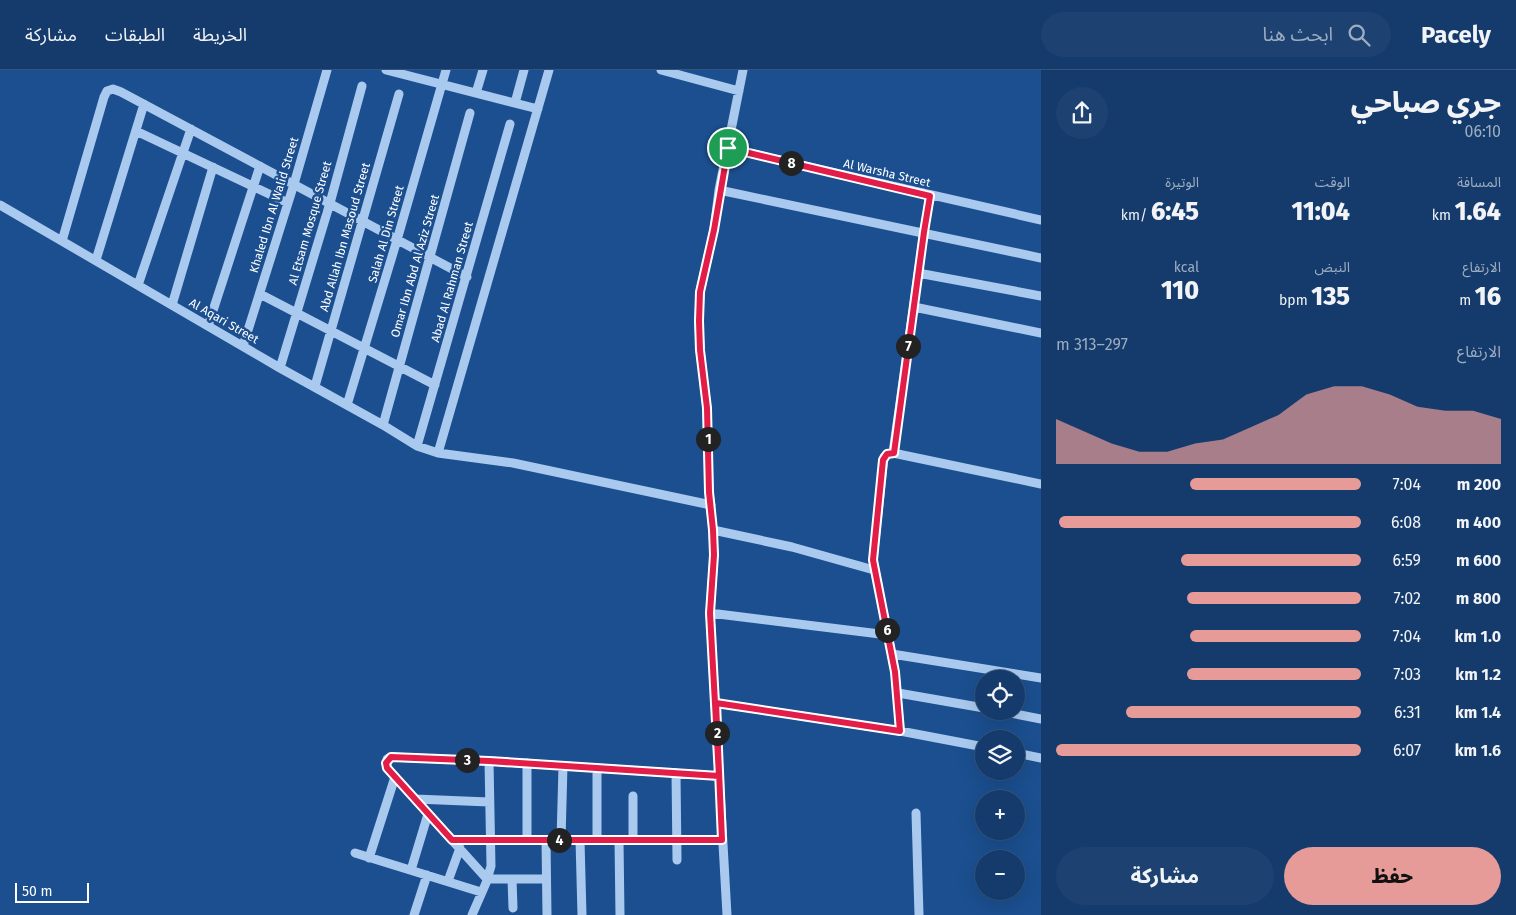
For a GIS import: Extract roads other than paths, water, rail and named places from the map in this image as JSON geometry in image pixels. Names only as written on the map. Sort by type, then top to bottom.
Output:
[{"type":"street","name":"Khaled Ibn Al Walid Street","points":[[243,346],[294,184],[327,70]]},
{"type":"street","points":[[386,70],[405,72],[442,84],[538,109]]},
{"type":"street","name":"Salah Al Din Street","points":[[347,405],[398,240],[446,70]]},
{"type":"street","points":[[476,93],[483,70]]},
{"type":"street","points":[[515,103],[524,70]]},
{"type":"street","points":[[438,453],[549,70]]},
{"type":"street","points":[[661,70],[739,91]]},
{"type":"street","points":[[727,915],[710,613],[714,555],[713,530],[707,408],[700,350],[699,321],[700,292],[714,230],[743,70]]},
{"type":"street","name":"Al Etsam Mosque Street","points":[[280,368],[330,203],[362,86]]},
{"type":"street","points":[[62,241],[104,97],[107,90],[113,89],[467,277]]},
{"type":"street","name":"Abd Allah Ibn Masoud Street","points":[[315,386],[399,94]]},
{"type":"street","points":[[96,260],[144,104]]},
{"type":"street","name":"Omar Ibn Abd Al Aziz Street","points":[[383,425],[470,114]]},
{"type":"street","name":"Abad Al Rahman Street","points":[[417,446],[510,124]]},
{"type":"street","points":[[138,285],[191,129]]},
{"type":"street","points":[[136,130],[288,203]]},
{"type":"street","name":"Al Warsha Street","points":[[728,148],[1041,220]]},
{"type":"street","points":[[208,326],[260,166]]},
{"type":"street","points":[[172,305],[213,167]]},
{"type":"street","points":[[720,190],[1041,258]]},
{"type":"street","points":[[894,453],[930,196]]},
{"type":"street","name":"Al Aqari Street","points":[[0,205],[417,446],[438,453],[513,463],[711,505]]},
{"type":"street","points":[[918,272],[1041,296]]},
{"type":"street","points":[[260,294],[435,385]]},
{"type":"street","points":[[914,308],[1041,333]]},
{"type":"street","points":[[900,731],[898,693],[892,654],[874,570],[875,534],[883,460],[887,454],[894,453],[1041,484]]},
{"type":"street","points":[[713,530],[792,547],[874,570]]},
{"type":"street","points":[[710,613],[888,635]]},
{"type":"street","points":[[892,654],[1041,678]]},
{"type":"street","points":[[898,693],[975,706]]},
{"type":"street","points":[[716,703],[900,731],[975,745]]},
{"type":"street","points":[[1025,715],[1041,718]]},
{"type":"street","points":[[1025,755],[1041,758]]},
{"type":"street","points":[[546,879],[487,879],[387,768],[386,763],[391,757],[527,763],[719,776]]},
{"type":"street","points":[[472,915],[491,866],[489,761]]},
{"type":"street","points":[[527,763],[528,840]]},
{"type":"street","points":[[562,840],[563,766]]},
{"type":"street","points":[[597,768],[597,840]]},
{"type":"street","points":[[676,773],[677,860]]},
{"type":"street","points":[[370,858],[395,777]]},
{"type":"street","points":[[633,796],[633,840]]},
{"type":"street","points":[[415,799],[489,802]]},
{"type":"street","points":[[411,870],[428,814]]},
{"type":"street","points":[[916,814],[919,915]]},
{"type":"street","points":[[452,840],[722,840]]},
{"type":"street","points":[[546,840],[547,915]]},
{"type":"street","points":[[580,840],[582,915]]},
{"type":"street","points":[[619,840],[620,915]]},
{"type":"street","points":[[448,881],[460,848]]},
{"type":"street","points":[[355,853],[481,892]]},
{"type":"street","points":[[414,915],[427,874]]},
{"type":"street","points":[[512,879],[513,908]]}]
